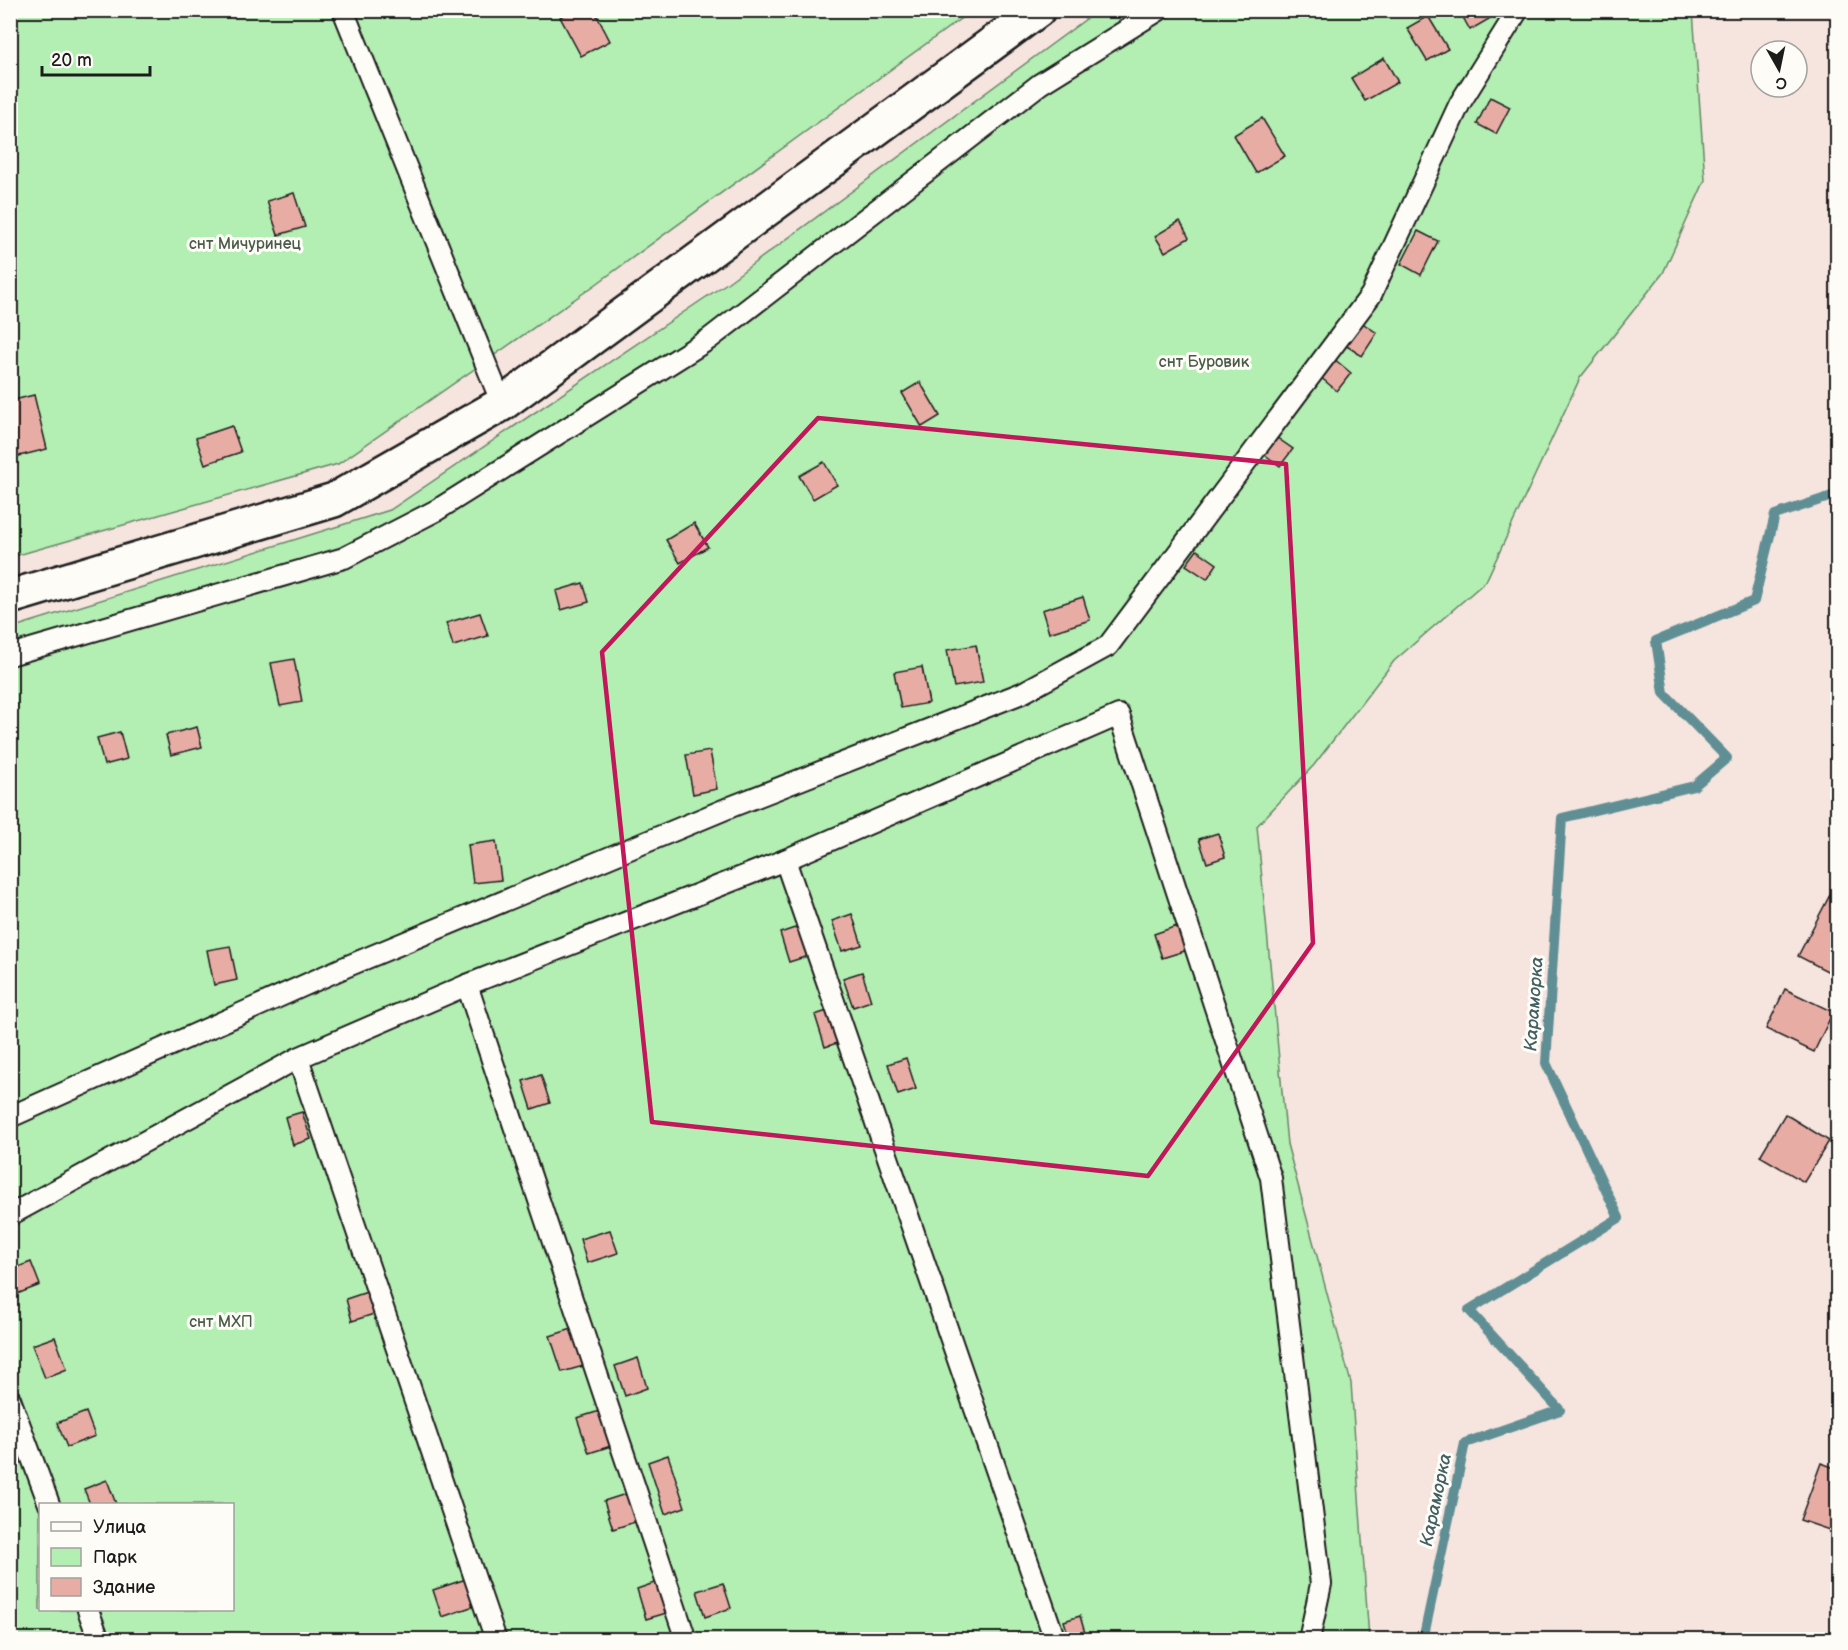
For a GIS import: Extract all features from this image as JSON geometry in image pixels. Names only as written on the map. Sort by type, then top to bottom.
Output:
[{"type":"street","points":[[10,597],[334,500],[502,404],[1038,10]]},
{"type":"lane","points":[[343,10],[502,404]]},
{"type":"lane","points":[[10,655],[344,558],[436,510],[709,339],[1040,84],[1159,10]]},
{"type":"lane","points":[[10,1117],[375,955],[733,806],[1022,693],[1108,646],[1371,295],[1460,103],[1518,10]]},
{"type":"lane","points":[[10,1215],[298,1058],[467,985],[784,860],[1119,715],[1271,1178],[1321,1584],[1309,1640]]},
{"type":"lane","points":[[784,860],[1055,1640]]},
{"type":"lane","points":[[467,985],[686,1640]]},
{"type":"lane","points":[[298,1058],[496,1640]]},
{"type":"lane","points":[[10,1399],[49,1503]]},
{"type":"lane","points":[[88,1611],[99,1640]]},
{"type":"highlighted area","points":[[818,418],[1286,464],[1313,943],[1148,1176],[652,1122],[602,652]]},
{"type":"green space","name":"снт Мичуринец","points":[[11,11],[971,11],[595,285],[338,464],[11,557]]},
{"type":"green space","points":[[1097,11],[1693,11],[1705,180],[1663,273],[1580,378],[1486,581],[1394,661],[1314,765],[1257,826],[1287,1144],[1351,1383],[1369,1639],[11,1640],[11,628],[390,510],[727,283]]},
{"type":"building","points":[[573,10],[594,10],[610,41],[581,56],[560,17]]},
{"type":"building","points":[[1459,10],[1485,10],[1489,19],[1470,30]]},
{"type":"building","points":[[1428,16],[1448,49],[1427,61],[1407,28]]},
{"type":"building","points":[[1384,58],[1398,82],[1365,101],[1351,78]]},
{"type":"building","points":[[1490,97],[1510,107],[1496,134],[1477,124]]},
{"type":"building","points":[[1262,118],[1285,156],[1256,173],[1234,135]]},
{"type":"building","points":[[294,193],[305,227],[278,235],[267,201]]},
{"type":"building","points":[[1180,221],[1189,238],[1165,252],[1155,236]]},
{"type":"building","points":[[1418,231],[1438,241],[1421,275],[1401,264]]},
{"type":"building","points":[[1358,320],[1377,333],[1362,356],[1342,343]]},
{"type":"building","points":[[1333,358],[1351,373],[1337,391],[1319,376]]},
{"type":"building","points":[[920,382],[940,416],[922,427],[902,393]]},
{"type":"building","points":[[34,395],[47,449],[11,458],[10,401]]},
{"type":"building","points":[[232,426],[241,452],[205,464],[196,438]]},
{"type":"building","points":[[1273,435],[1293,449],[1280,466],[1261,452]]},
{"type":"building","points":[[824,462],[837,485],[813,499],[799,476]]},
{"type":"building","points":[[694,523],[708,547],[680,563],[666,540]]},
{"type":"building","points":[[1197,550],[1217,564],[1207,579],[1186,565]]},
{"type":"building","points":[[583,583],[589,602],[561,610],[556,591]]},
{"type":"building","points":[[1083,597],[1090,620],[1049,633],[1042,610]]},
{"type":"building","points":[[480,613],[488,636],[453,646],[446,623]]},
{"type":"building","points":[[976,645],[983,682],[954,687],[947,650]]},
{"type":"building","points":[[294,659],[302,702],[280,706],[271,663]]},
{"type":"building","points":[[922,667],[929,703],[901,708],[894,672]]},
{"type":"building","points":[[197,727],[202,747],[171,755],[166,735]]},
{"type":"building","points":[[120,732],[127,759],[104,765],[97,738]]},
{"type":"building","points":[[710,751],[717,789],[693,794],[686,755]]},
{"type":"building","points":[[1218,833],[1225,857],[1207,863],[1199,839]]},
{"type":"building","points":[[496,841],[501,880],[473,883],[468,845]]},
{"type":"building","points":[[1831,893],[1838,896],[1838,971],[1835,975],[1798,956]]},
{"type":"building","points":[[852,914],[862,945],[842,951],[832,921]]},
{"type":"building","points":[[1180,925],[1188,950],[1162,958],[1154,934]]},
{"type":"building","points":[[801,926],[811,955],[789,962],[780,933]]},
{"type":"building","points":[[230,946],[237,980],[214,985],[207,950]]},
{"type":"building","points":[[862,972],[871,1001],[853,1007],[843,978]]},
{"type":"building","points":[[1785,989],[1833,1012],[1814,1052],[1766,1029]]},
{"type":"building","points":[[833,1009],[843,1041],[825,1047],[815,1015]]},
{"type":"building","points":[[906,1058],[916,1089],[898,1095],[888,1064]]},
{"type":"building","points":[[541,1075],[550,1103],[532,1109],[523,1081]]},
{"type":"building","points":[[302,1112],[311,1139],[293,1145],[285,1117]]},
{"type":"building","points":[[1785,1114],[1829,1141],[1804,1182],[1760,1156]]},
{"type":"building","points":[[610,1230],[618,1253],[587,1263],[580,1239]]},
{"type":"building","points":[[31,1262],[40,1285],[17,1294],[10,1270]]},
{"type":"building","points":[[370,1291],[377,1313],[352,1321],[346,1299]]},
{"type":"building","points":[[575,1328],[587,1365],[562,1372],[550,1336]]},
{"type":"building","points":[[55,1337],[67,1369],[45,1378],[32,1345]]},
{"type":"building","points":[[638,1358],[647,1388],[625,1396],[615,1366]]},
{"type":"building","points":[[603,1410],[614,1445],[589,1453],[577,1418]]},
{"type":"building","points":[[86,1412],[95,1436],[67,1447],[57,1423]]},
{"type":"building","points":[[668,1455],[685,1507],[665,1514],[648,1462]]},
{"type":"building","points":[[1821,1463],[1838,1469],[1838,1533],[1800,1520]]},
{"type":"building","points":[[107,1480],[116,1503],[90,1503],[84,1489]]},
{"type":"building","points":[[629,1493],[638,1521],[613,1529],[604,1501]]},
{"type":"building","points":[[466,1579],[474,1606],[442,1617],[433,1590]]},
{"type":"building","points":[[660,1581],[670,1612],[646,1619],[637,1589]]},
{"type":"building","points":[[723,1583],[731,1608],[705,1617],[697,1591]]},
{"type":"building","points":[[1080,1616],[1087,1640],[1070,1640],[1064,1621]]},
{"type":"waterway","name":"Караморка","points":[[1423,1640],[1465,1443],[1560,1410],[1469,1310],[1619,1218],[1546,1063],[1562,818],[1694,786],[1727,758],[1664,693],[1656,641],[1754,601],[1775,515],[1838,494]]},
{"type":"park label","name":"снт Буровик","points":[[1204,362]]},
{"type":"park label","name":"снт МХП","points":[[221,1322]]}]
